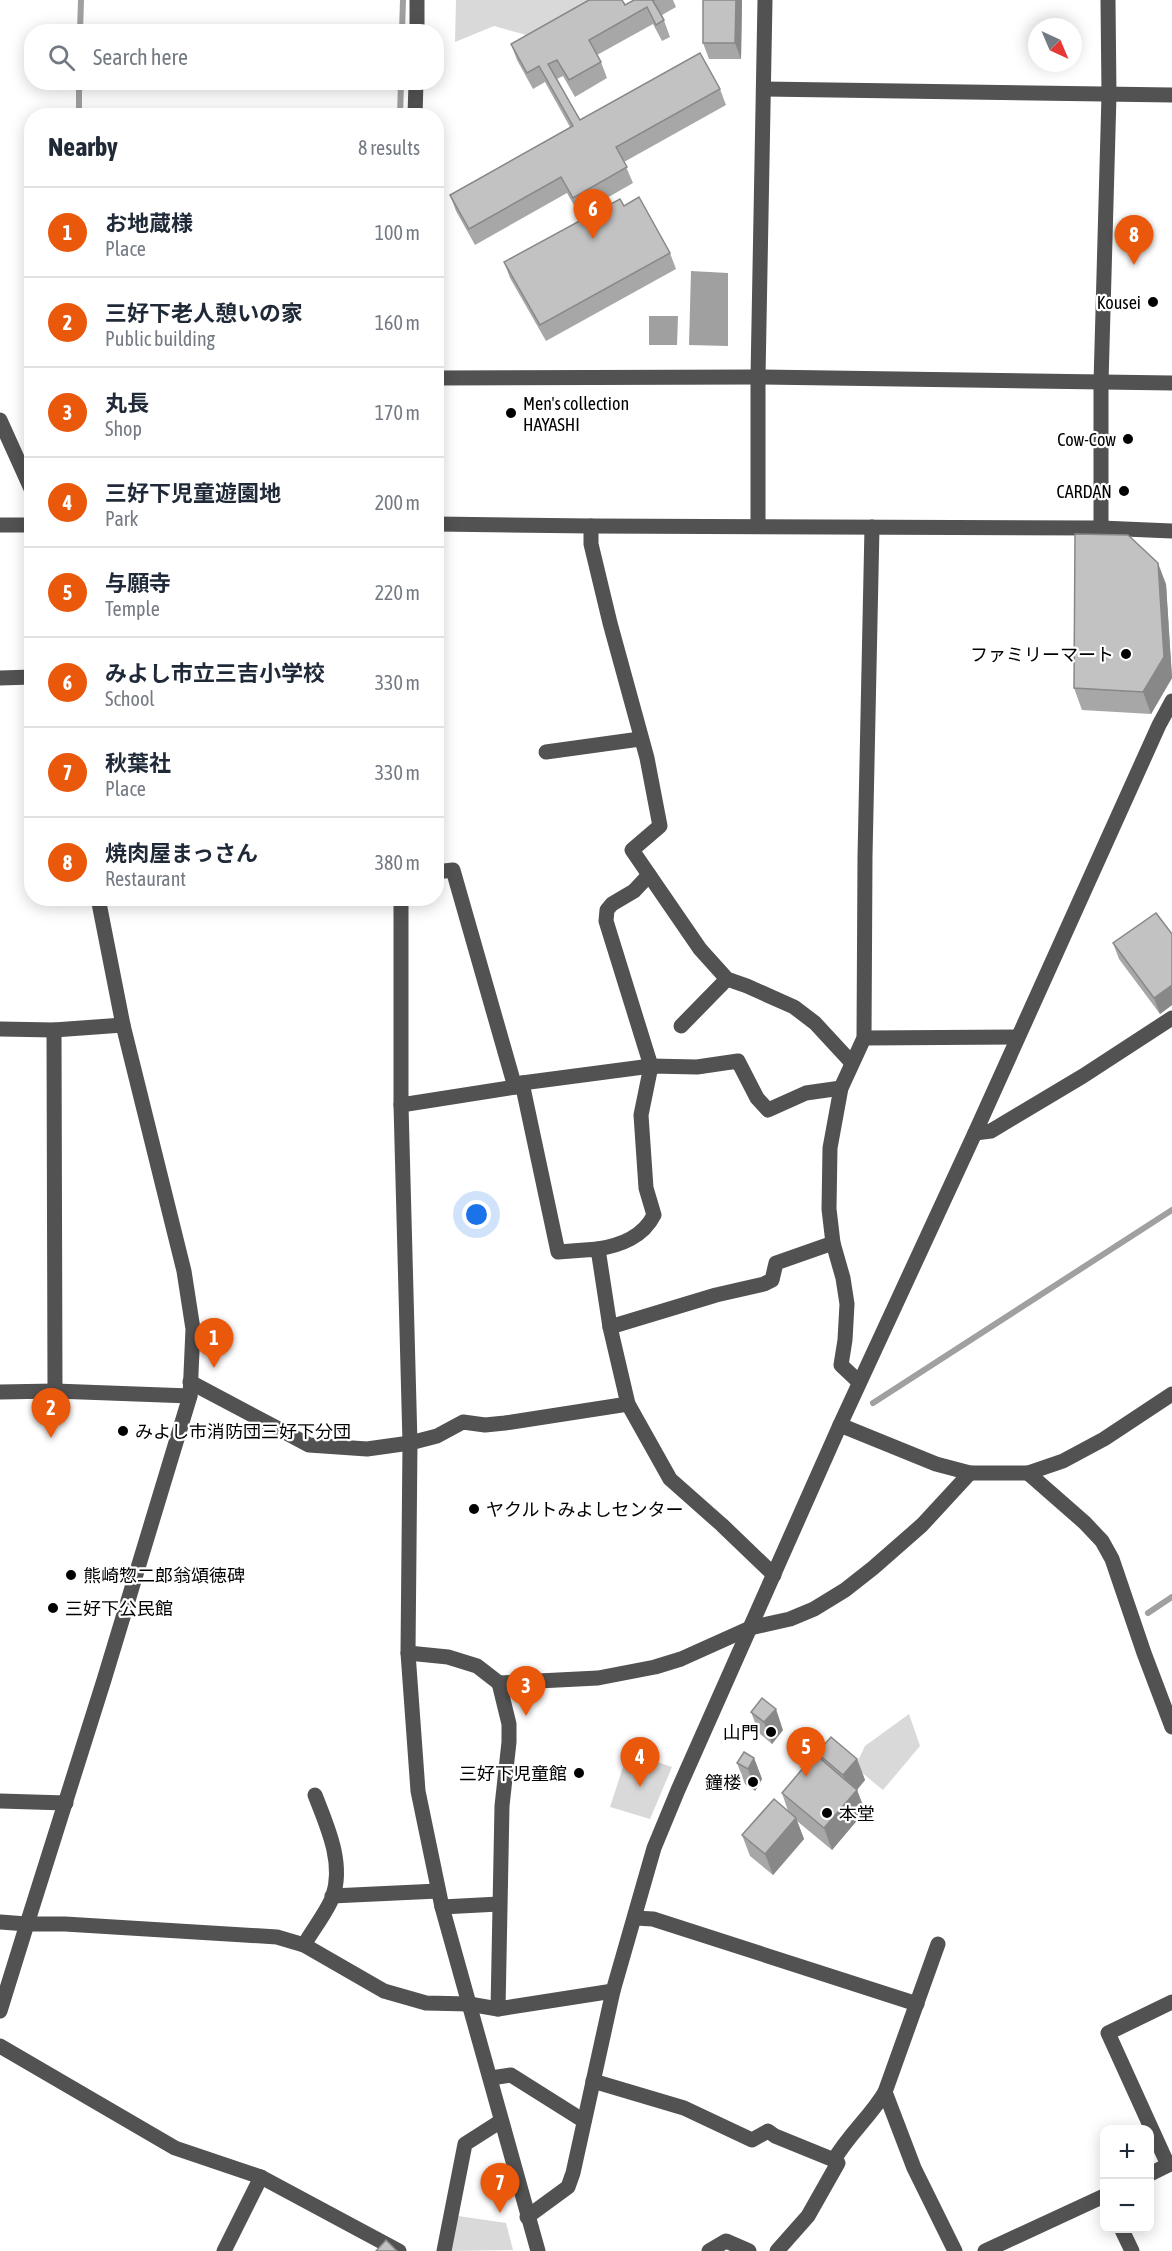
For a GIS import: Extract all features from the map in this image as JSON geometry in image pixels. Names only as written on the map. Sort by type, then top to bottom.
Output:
[{"type":"street","points":[[417,0],[417,24]]},
{"type":"street","points":[[758,526],[758,377],[765,0]]},
{"type":"street","points":[[1101,528],[1101,383],[1109,95],[1108,0]]},
{"type":"street","points":[[764,89],[1172,95]]},
{"type":"street","points":[[415,108],[416,90]]},
{"type":"street","points":[[444,378],[758,377],[1172,383]]},
{"type":"street","points":[[0,420],[24,473]]},
{"type":"street","points":[[444,524],[1101,528],[1172,531]]},
{"type":"street","points":[[0,525],[24,525]]},
{"type":"street","points":[[591,526],[591,544],[640,739],[647,758],[660,826],[632,850],[700,949],[726,979],[794,1007],[815,1023],[852,1063]]},
{"type":"street","points":[[859,1382],[842,1365],[847,1304],[843,1278],[833,1243],[829,1209],[830,1148],[841,1088],[864,1038],[865,857],[872,527]]},
{"type":"street","points":[[0,678],[24,677]]},
{"type":"street","points":[[527,2217],[568,2187],[613,1991],[654,1848],[678,1790],[859,1382],[1172,701]]},
{"type":"street","points":[[546,752],[640,739]]},
{"type":"street","points":[[444,871],[453,870],[518,1085],[558,1252],[616,1246],[649,1225],[654,1215],[646,1188],[641,1115],[651,1066],[606,921],[607,910],[612,904],[634,891],[649,875]]},
{"type":"street","points":[[0,2011],[66,1803],[190,1389],[193,1329],[184,1271],[123,1025],[100,906]]},
{"type":"street","points":[[401,906],[401,1105],[410,1443],[408,1653],[418,1791],[442,1907],[538,2251]]},
{"type":"street","points":[[681,1026],[726,979]]},
{"type":"street","points":[[975,1133],[991,1131],[1083,1076],[1172,1018]]},
{"type":"street","points":[[0,1029],[54,1030],[123,1025]]},
{"type":"street","points":[[54,1030],[55,1391]]},
{"type":"street","points":[[864,1038],[1017,1037]]},
{"type":"street","points":[[401,1105],[651,1066],[697,1067],[738,1061],[757,1098],[768,1110],[806,1093],[841,1088]]},
{"type":"street","points":[[609,1327],[716,1295],[764,1284],[772,1280],[776,1263],[833,1243]]},
{"type":"street","points":[[598,1249],[609,1327],[628,1404],[670,1479],[774,1575]]},
{"type":"street","points":[[0,1392],[190,1389],[309,1445],[367,1449],[410,1443],[437,1436],[463,1422],[485,1425],[504,1423],[628,1404]]},
{"type":"street","points":[[840,1425],[936,1464],[970,1473],[1028,1473],[1063,1461],[1104,1439],[1172,1394]]},
{"type":"street","points":[[499,1683],[598,1678],[643,1669],[681,1659],[750,1628],[790,1619],[814,1609],[845,1590],[922,1525],[970,1473]]},
{"type":"street","points":[[1028,1473],[1102,1541],[1112,1559],[1172,1726]]},
{"type":"street","points":[[408,1653],[448,1657],[477,1666],[499,1683],[509,1724],[509,1742],[502,1806],[498,2009]]},
{"type":"street","points":[[304,1945],[333,1896],[336,1876],[333,1841],[315,1795]]},
{"type":"street","points":[[0,1802],[66,1803]]},
{"type":"street","points":[[333,1896],[438,1891]]},
{"type":"street","points":[[442,1907],[499,1904]]},
{"type":"street","points":[[635,1918],[653,1919],[917,2004]]},
{"type":"street","points":[[0,1922],[258,1934],[304,1945],[384,1991],[426,2003],[469,2004],[498,2009],[613,1991]]},
{"type":"street","points":[[834,2160],[844,2143],[885,2092],[938,1944]]},
{"type":"street","points":[[1154,2172],[1170,2164],[1108,2032],[1172,2002]]},
{"type":"street","points":[[0,2046],[176,2148],[261,2177],[399,2251]]},
{"type":"street","points":[[491,2078],[511,2075],[584,2121]]},
{"type":"street","points":[[593,2081],[684,2108],[752,2140],[768,2131],[838,2163],[808,2216],[777,2251]]},
{"type":"street","points":[[885,2092],[915,2168],[955,2251]]},
{"type":"street","points":[[444,2251],[465,2144],[501,2121]]},
{"type":"street","points":[[224,2251],[261,2177]]},
{"type":"street","points":[[985,2251],[1100,2198]]},
{"type":"street","points":[[1123,2233],[1132,2251]]},
{"type":"street","points":[[709,2251],[726,2241],[749,2251]]},
{"type":"shaded area","points":[[456,0],[597,0],[530,36],[494,26],[455,42]]},
{"type":"shaded area","points":[[691,271],[728,273],[728,346],[689,345]]},
{"type":"shaded area","points":[[649,316],[678,316],[677,345],[649,345]]},
{"type":"shaded area","points":[[909,1714],[920,1746],[883,1790],[855,1767],[865,1746]]},
{"type":"shaded area","points":[[628,1752],[672,1767],[650,1819],[610,1807]]},
{"type":"shaded area","points":[[458,2216],[506,2223],[513,2250],[449,2251]]},
{"type":"building","points":[[589,0],[622,0],[625,5],[634,0],[654,0],[664,20],[656,25],[647,7],[589,40],[601,62],[569,80],[557,60],[548,64],[580,120],[700,53],[720,89],[616,147],[627,167],[573,198],[561,177],[469,229],[450,195],[573,126],[539,66],[527,73],[511,44]]},
{"type":"building","points":[[703,0],[736,0],[735,43],[703,43]]},
{"type":"building","points":[[639,197],[670,253],[540,325],[504,262],[620,199],[624,206]]},
{"type":"building","name":"ファミリーマート","points":[[1075,534],[1128,535],[1158,563],[1164,657],[1143,692],[1074,688]]},
{"type":"building","points":[[1156,913],[1172,934],[1172,985],[1154,998],[1113,943]]},
{"type":"building","points":[[762,1698],[776,1709],[764,1722],[751,1712]]},
{"type":"building","points":[[831,1737],[857,1759],[843,1775],[817,1753]]},
{"type":"building","points":[[744,1752],[754,1758],[748,1769],[737,1763]]},
{"type":"building","points":[[815,1754],[857,1790],[824,1828],[782,1793]]},
{"type":"building","points":[[774,1799],[796,1818],[765,1854],[742,1835]]},
{"type":"building","points":[[386,2240],[397,2251],[376,2251]]},
{"type":"waterway","points":[[80,24],[81,0]]},
{"type":"waterway","points":[[402,24],[403,0]]},
{"type":"waterway","points":[[79,90],[79,108]]},
{"type":"waterway","points":[[400,108],[401,90]]},
{"type":"waterway","points":[[873,1403],[1172,1210]]},
{"type":"waterway","points":[[1148,1613],[1172,1597]]},
{"type":"place","name":"みよし市立三吉小学校","points":[[593,239]]},
{"type":"place","name":"焼肉屋まっさん","points":[[1134,265]]},
{"type":"place","name":"Kousei","points":[[1153,302]]},
{"type":"place","name":"Men's collection HAYASHI","points":[[511,413]]},
{"type":"place","name":"Cow-Cow","points":[[1128,439]]},
{"type":"place","name":"CARDAN","points":[[1124,491]]},
{"type":"place","name":"ファミリーマート","points":[[1126,654]]},
{"type":"place","name":"お地蔵様","points":[[214,1368]]},
{"type":"place","name":"みよし市消防団三好下分団","points":[[123,1431]]},
{"type":"place","name":"三好下老人憩いの家","points":[[51,1438]]},
{"type":"place","name":"ヤクルトみよしセンター","points":[[474,1509]]},
{"type":"place","name":"熊崎惣二郎翁頌徳碑","points":[[71,1575]]},
{"type":"place","name":"三好下公民館","points":[[53,1608]]},
{"type":"place","name":"丸長","points":[[526,1716]]},
{"type":"place","name":"山門","points":[[771,1732]]},
{"type":"place","name":"三好下児童館","points":[[579,1773]]},
{"type":"place","name":"与願寺","points":[[806,1777]]},
{"type":"place","name":"鐘楼","points":[[753,1782]]},
{"type":"place","name":"三好下児童遊園地","points":[[640,1787]]},
{"type":"place","name":"本堂","points":[[827,1813]]},
{"type":"place","name":"秋葉社","points":[[500,2213]]}]
